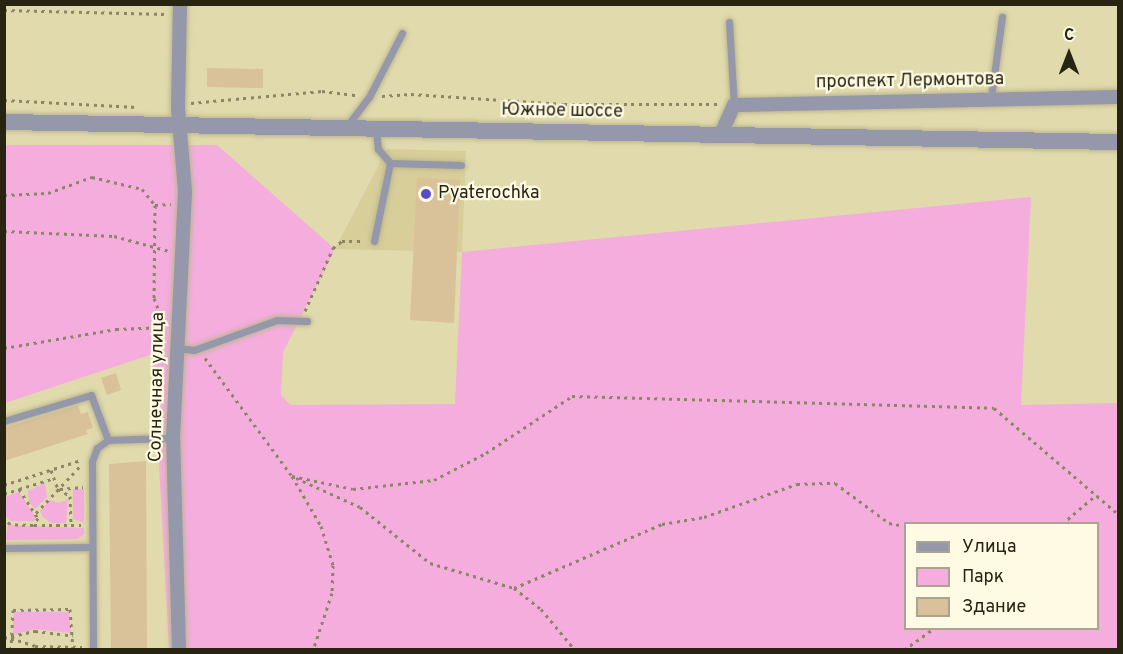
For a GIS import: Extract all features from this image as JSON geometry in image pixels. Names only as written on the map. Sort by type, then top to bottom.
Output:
[{"type":"street","name":"Солнечная улица","points":[[179,650],[173,438],[175,348],[184,204],[178,108],[180,9]]},
{"type":"street","name":"проспект Лермонтова","points":[[734,105],[1119,97]]},
{"type":"street","points":[[721,134],[734,105]]},
{"type":"street","name":"Южное шоссе","points":[[4,122],[1119,142]]},
{"type":"lane","points":[[991,98],[1002,17]]},
{"type":"lane","points":[[729,22],[734,105]]},
{"type":"lane","points":[[346,128],[369,97],[402,33]]},
{"type":"lane","points":[[376,128],[378,149],[390,163],[461,165]]},
{"type":"lane","points":[[374,241],[390,163]]},
{"type":"lane","points":[[175,348],[194,350],[277,320],[308,321]]},
{"type":"lane","points":[[4,421],[91,395],[108,440]]},
{"type":"lane","points":[[93,650],[92,461],[97,448],[108,440],[173,438]]},
{"type":"lane","points":[[6,548],[92,548]]},
{"type":"path","points":[[4,10],[180,9]]},
{"type":"path","points":[[178,108],[197,101],[274,99],[322,91],[369,97],[411,94],[564,104],[734,105]]},
{"type":"path","points":[[4,100],[112,103],[148,109]]},
{"type":"path","points":[[4,195],[48,193],[92,177],[142,189],[155,205],[154,298],[158,313],[168,327],[116,329],[4,348]]},
{"type":"path","points":[[155,205],[184,204]]},
{"type":"path","points":[[4,231],[114,237],[154,247]]},
{"type":"path","points":[[294,321],[304,312],[333,248],[342,241],[374,241]]},
{"type":"path","points":[[194,350],[214,366],[292,476],[321,526],[333,565],[332,593],[313,650]]},
{"type":"path","points":[[292,476],[353,489],[434,480],[486,453],[572,396],[783,399],[994,408],[1119,514]]},
{"type":"path","points":[[4,485],[88,458],[36,513]]},
{"type":"path","points":[[51,470],[58,489],[70,496],[71,525]]},
{"type":"path","points":[[292,476],[360,507],[430,563],[514,588],[541,609],[575,650]]},
{"type":"path","points":[[4,494],[54,478]]},
{"type":"path","points":[[514,588],[662,524],[704,517],[797,484],[835,483],[889,523],[904,526]]},
{"type":"path","points":[[58,489],[92,487]]},
{"type":"path","points":[[19,489],[38,518],[33,525]]},
{"type":"path","points":[[1064,522],[1096,495]]},
{"type":"path","points":[[4,526],[6,520],[33,525],[92,525]]},
{"type":"path","points":[[10,638],[35,646],[73,648],[70,609],[13,610],[10,638],[11,650]]},
{"type":"path","points":[[904,650],[931,630]]},
{"type":"path","points":[[4,638],[34,631],[73,636]]},
{"type":"shaded area","points":[[387,149],[466,151],[462,252],[335,249]]},
{"type":"green space","points":[[5,145],[217,145],[335,249],[283,352],[281,395],[290,405],[455,404],[462,252],[1031,197],[1021,405],[1118,403],[1118,649],[169,649],[153,354],[5,403]]},
{"type":"green space","points":[[45,483],[47,497],[35,509],[29,502],[28,491]]},
{"type":"green space","points":[[73,489],[84,489],[84,523],[73,519]]},
{"type":"green space","points":[[19,492],[34,514],[35,521],[11,521],[6,517],[5,497]]},
{"type":"green space","points":[[68,499],[66,523],[51,523],[43,517],[40,511],[50,500],[59,503]]},
{"type":"green space","points":[[8,525],[84,528],[84,534],[78,539],[5,540]]},
{"type":"green space","points":[[14,612],[69,612],[71,633],[34,629],[13,635]]},
{"type":"building","points":[[207,68],[263,69],[263,88],[207,87]]},
{"type":"building","points":[[417,178],[460,180],[454,323],[410,320]]},
{"type":"building","points":[[116,373],[121,390],[107,395],[101,378]]},
{"type":"building","points":[[78,405],[81,414],[88,412],[93,428],[86,430],[88,434],[4,461],[4,428]]},
{"type":"building","points":[[146,461],[147,650],[111,650],[109,464]]},
{"type":"place","name":"Pyaterochka","points":[[426,194]]}]
